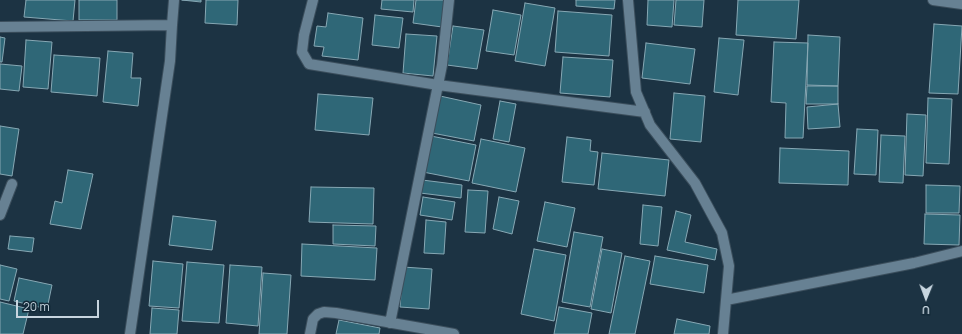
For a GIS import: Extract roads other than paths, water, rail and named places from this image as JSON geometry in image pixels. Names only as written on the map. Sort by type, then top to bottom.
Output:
[{"type":"street","points":[[130,334],[170,61],[174,0]]},
{"type":"street","points":[[313,0],[304,34],[302,52],[309,64],[438,85],[645,112]]},
{"type":"street","points":[[390,323],[442,65],[450,0]]},
{"type":"street","points":[[628,0],[636,92],[650,125],[695,183],[722,233],[729,266],[723,334]]},
{"type":"street","points":[[933,0],[962,4]]},
{"type":"street","points":[[0,27],[172,25]]},
{"type":"street","points":[[0,215],[12,184]]},
{"type":"street","points":[[726,300],[907,264],[962,251]]},
{"type":"street","points":[[310,334],[313,319],[318,314],[324,312],[454,334]]}]
